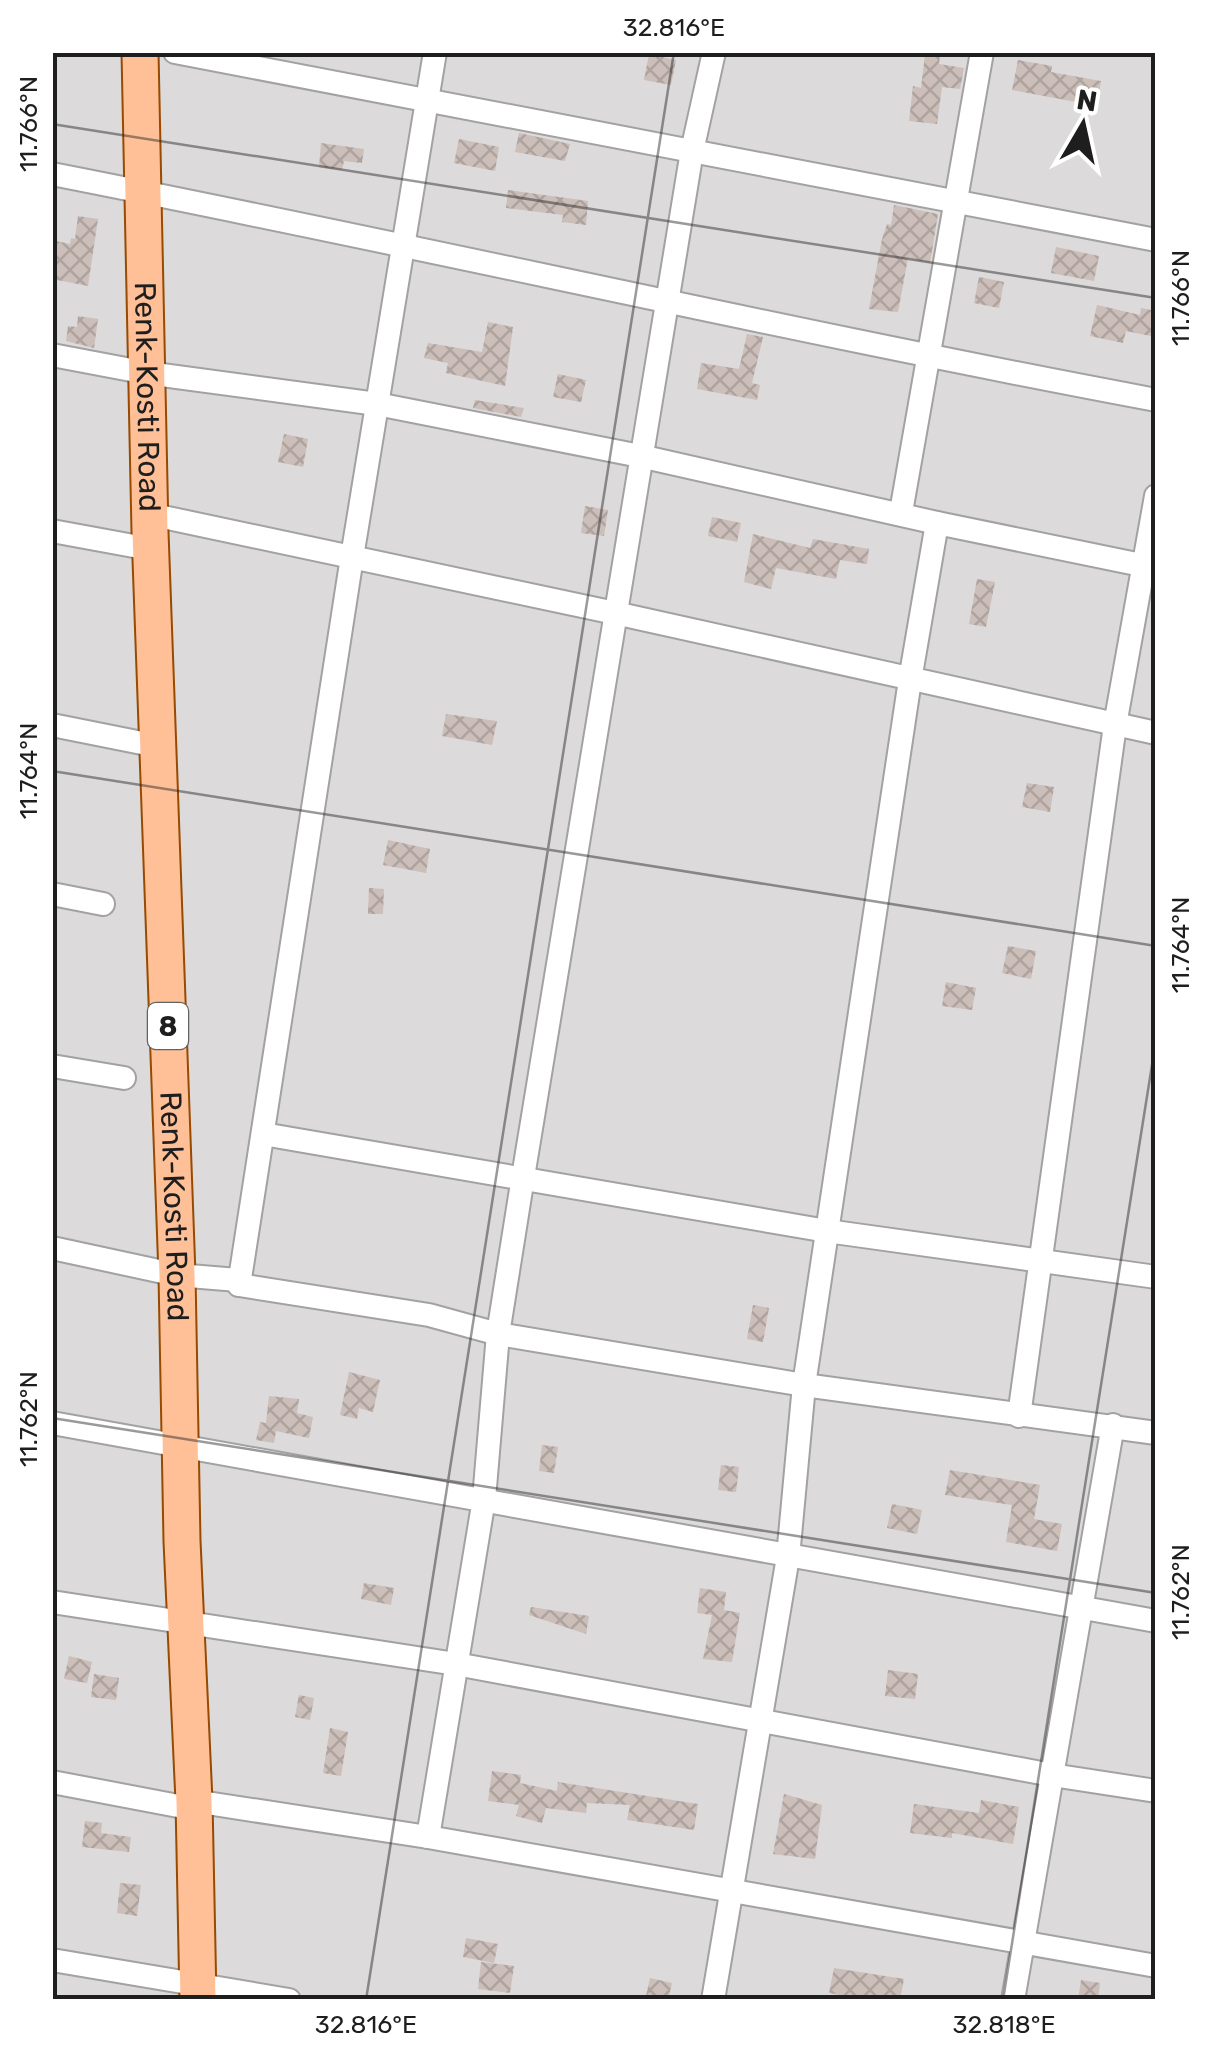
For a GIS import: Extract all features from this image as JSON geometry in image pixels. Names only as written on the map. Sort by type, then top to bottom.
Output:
[{"type":"main road","name":"Renk-Kosti Road","points":[[140,52],[150,532],[198,1992]]},
{"type":"street","points":[[175,52],[1156,240]]},
{"type":"street","points":[[239,1285],[435,52]]},
{"type":"street","points":[[428,1836],[484,1499],[498,1334],[640,456],[692,152],[714,52]]},
{"type":"street","points":[[901,512],[982,52]]},
{"type":"street","points":[[52,174],[930,358],[1156,400]]},
{"type":"street","points":[[52,356],[377,404],[640,456],[1149,567]]},
{"type":"street","points":[[1019,1416],[1115,725],[1149,567],[1156,496]]},
{"type":"street","points":[[713,2000],[788,1557],[804,1385],[937,523]]},
{"type":"street","points":[[52,532],[150,532],[352,557],[1156,733]]},
{"type":"street","points":[[52,726],[158,746]]},
{"type":"street","points":[[52,894],[103,904]]},
{"type":"street","points":[[52,1066],[124,1078]]},
{"type":"street","points":[[263,1134],[827,1230],[1156,1277]]},
{"type":"street","points":[[52,1248],[177,1275],[238,1280],[239,1285]]},
{"type":"street","points":[[239,1285],[428,1315],[498,1334],[804,1385],[1156,1432]]},
{"type":"street","points":[[52,1423],[1156,1622]]},
{"type":"street","points":[[1013,2000],[1113,1425]]},
{"type":"street","points":[[52,1602],[456,1664],[1156,1791]]},
{"type":"street","points":[[52,1782],[428,1836],[1156,1966]]},
{"type":"street","points":[[52,1960],[198,1992],[288,2000]]},
{"type":"shaded area","points":[[53,53],[1155,53],[1155,1999],[53,1999]]},
{"type":"building","points":[[649,54],[676,60],[671,85],[644,80]]},
{"type":"building","points":[[925,54],[940,56],[939,64],[964,68],[960,89],[942,87],[937,124],[909,121],[913,86],[921,88]]},
{"type":"building","points":[[1018,60],[1052,66],[1051,72],[1101,81],[1097,106],[1012,90]]},
{"type":"building","points":[[519,133],[570,144],[565,161],[515,152]]},
{"type":"building","points":[[459,139],[499,147],[495,171],[454,163]]},
{"type":"building","points":[[321,143],[364,149],[362,163],[344,161],[342,170],[319,167]]},
{"type":"building","points":[[508,190],[588,201],[586,225],[562,222],[563,215],[506,208]]},
{"type":"building","points":[[894,205],[938,214],[930,263],[908,258],[898,312],[869,309],[882,239],[887,224],[891,225]]},
{"type":"building","points":[[78,216],[98,219],[88,286],[52,279],[56,241],[70,244],[71,238],[75,239]]},
{"type":"building","points":[[1056,247],[1099,256],[1094,281],[1051,273]]},
{"type":"building","points":[[979,277],[1004,282],[999,308],[974,303]]},
{"type":"building","points":[[1097,305],[1140,315],[1141,308],[1156,311],[1156,337],[1126,331],[1123,343],[1090,336]]},
{"type":"building","points":[[78,316],[98,319],[94,348],[66,341],[68,326],[77,327]]},
{"type":"building","points":[[488,322],[513,327],[505,386],[446,373],[448,363],[424,358],[428,343],[482,352]]},
{"type":"building","points":[[747,334],[763,337],[752,383],[760,385],[757,400],[697,389],[701,363],[739,369]]},
{"type":"building","points":[[558,374],[586,380],[581,402],[553,397]]},
{"type":"building","points":[[475,400],[524,408],[521,417],[473,408]]},
{"type":"building","points":[[284,434],[308,439],[303,467],[278,462]]},
{"type":"building","points":[[585,506],[608,510],[604,536],[581,533]]},
{"type":"building","points":[[712,517],[741,523],[737,542],[708,536]]},
{"type":"building","points":[[753,534],[810,548],[813,539],[869,549],[867,564],[840,560],[836,579],[776,568],[771,589],[744,582]]},
{"type":"building","points":[[977,579],[995,582],[986,627],[969,624]]},
{"type":"building","points":[[446,714],[497,721],[492,745],[442,736]]},
{"type":"building","points":[[1027,783],[1054,787],[1050,812],[1022,807]]},
{"type":"building","points":[[388,840],[430,849],[426,873],[383,865]]},
{"type":"building","points":[[369,888],[384,889],[383,914],[368,914]]},
{"type":"building","points":[[1008,946],[1036,951],[1031,979],[1002,973]]},
{"type":"building","points":[[946,982],[976,988],[972,1010],[942,1006]]},
{"type":"building","points":[[753,1305],[769,1308],[763,1342],[747,1339]]},
{"type":"building","points":[[349,1372],[380,1380],[373,1412],[359,1408],[357,1419],[340,1415]]},
{"type":"building","points":[[269,1396],[299,1399],[297,1413],[313,1417],[309,1438],[276,1431],[274,1443],[256,1440],[260,1422],[266,1423]]},
{"type":"building","points":[[542,1445],[558,1447],[554,1473],[539,1471]]},
{"type":"building","points":[[721,1465],[739,1467],[736,1492],[718,1490]]},
{"type":"building","points":[[950,1470],[1040,1485],[1034,1519],[1062,1524],[1057,1551],[1006,1542],[1012,1505],[945,1495]]},
{"type":"building","points":[[892,1504],[922,1510],[917,1534],[887,1528]]},
{"type":"building","points":[[364,1583],[394,1588],[391,1605],[361,1599]]},
{"type":"building","points":[[700,1588],[726,1592],[724,1610],[740,1613],[732,1662],[703,1659],[712,1615],[697,1613]]},
{"type":"building","points":[[531,1607],[589,1616],[586,1634],[529,1615]]},
{"type":"building","points":[[69,1656],[92,1662],[87,1683],[64,1679]]},
{"type":"building","points":[[888,1670],[918,1674],[915,1699],[885,1696]]},
{"type":"building","points":[[94,1674],[119,1678],[116,1700],[91,1697]]},
{"type":"building","points":[[299,1695],[314,1698],[310,1720],[295,1717]]},
{"type":"building","points":[[330,1728],[348,1732],[341,1776],[323,1773]]},
{"type":"building","points":[[492,1771],[521,1775],[520,1783],[557,1791],[558,1782],[698,1804],[694,1830],[627,1820],[630,1805],[587,1803],[586,1813],[546,1808],[542,1823],[516,1816],[519,1805],[488,1801]]},
{"type":"building","points":[[784,1794],[822,1805],[815,1859],[773,1854]]},
{"type":"building","points":[[981,1800],[1019,1807],[1013,1844],[952,1833],[952,1838],[910,1833],[914,1804],[979,1813]]},
{"type":"building","points":[[85,1821],[102,1823],[101,1833],[131,1837],[129,1852],[82,1847]]},
{"type":"building","points":[[120,1883],[141,1885],[137,1916],[117,1913]]},
{"type":"building","points":[[466,1938],[498,1944],[494,1963],[463,1957]]},
{"type":"building","points":[[481,1962],[514,1966],[510,1993],[478,1989]]},
{"type":"building","points":[[834,1968],[904,1979],[900,2000],[829,1993]]},
{"type":"building","points":[[650,1978],[672,1983],[668,2000],[645,2000]]},
{"type":"building","points":[[1081,1980],[1100,1983],[1098,2000],[1078,2000]]}]
